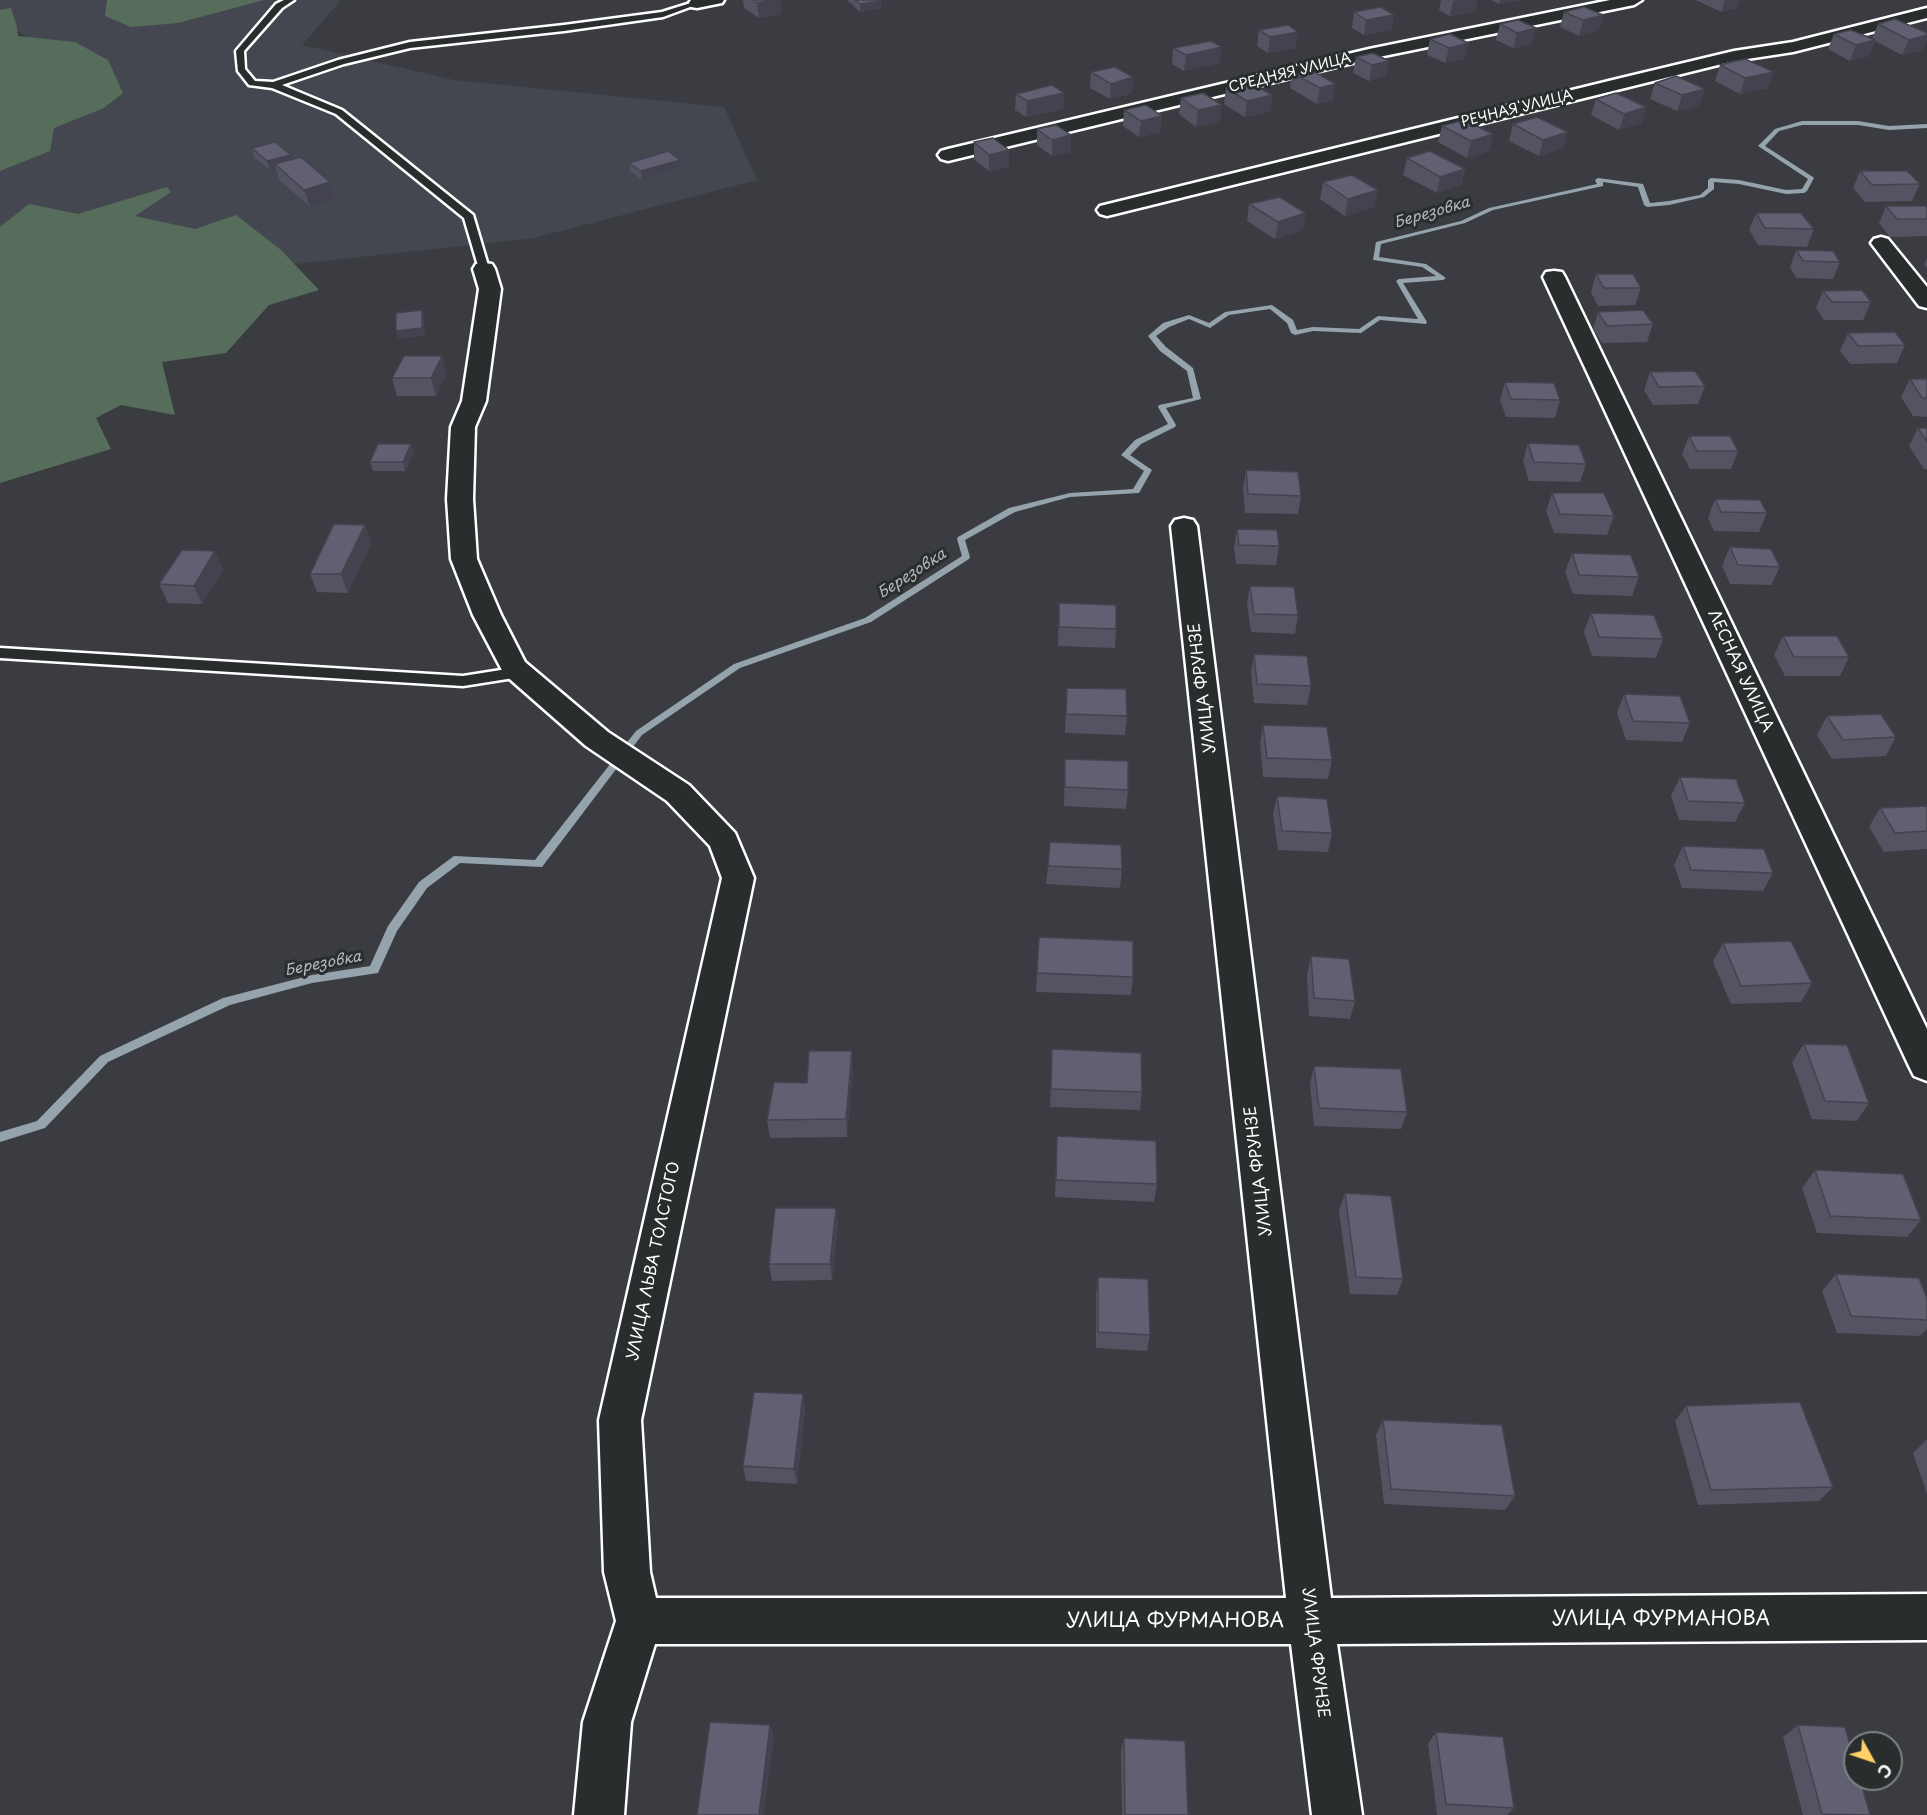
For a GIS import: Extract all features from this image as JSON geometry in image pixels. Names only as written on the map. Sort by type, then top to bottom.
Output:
[{"type":"street","points":[[697,3],[716,0]]},
{"type":"street","name":"СРЕДНЯЯ УЛИЦА","points":[[948,155],[1369,54],[1621,1]]},
{"type":"street","name":"РЕЧНАЯ УЛИЦА","points":[[1107,210],[1617,84],[1734,56],[1793,46],[1927,13]]},
{"type":"street","points":[[1881,243],[1927,301]]},
{"type":"street","name":"УЛИЦА ЛЬВА ТОЛСТОГО","points":[[484,268],[490,289],[474,401],[463,427],[460,500],[464,559],[487,615],[514,667],[610,748],[678,793],[724,841],[738,878],[620,1420],[627,1572],[639,1621]]},
{"type":"street","name":"ЛЕСНАЯ УЛИЦА","points":[[1554,277],[1927,1066]]},
{"type":"street","name":"УЛИЦА ФРУНЗЕ","points":[[1184,526],[1311,1621],[1337,1815]]},
{"type":"street","name":"УЛИЦА ФУРМАНОВА","points":[[639,1621],[1311,1621],[1927,1617]]},
{"type":"street","points":[[599,1815],[607,1722],[639,1621]]},
{"type":"lane","points":[[290,0],[279,6],[240,51],[241,69],[252,83],[274,85],[339,112],[469,217],[484,268]]},
{"type":"lane","points":[[274,85],[341,62],[410,45],[564,28],[663,14],[697,3]]},
{"type":"lane","points":[[0,653],[463,681],[520,672]]},
{"type":"shaded area","points":[[0,0],[341,0],[302,45],[454,80],[724,107],[757,180],[534,238],[167,278],[0,276],[0,139],[104,85],[19,32],[0,33]]},
{"type":"green space","points":[[107,0],[264,0],[178,23],[131,27],[105,16]]},
{"type":"green space","points":[[11,8],[18,36],[75,42],[108,60],[123,93],[104,108],[54,128],[50,151],[0,171],[0,10]]},
{"type":"green space","points":[[167,187],[171,192],[135,216],[195,229],[236,215],[281,250],[319,290],[269,305],[226,353],[162,362],[175,415],[121,405],[96,418],[111,449],[0,483],[0,227],[29,204],[78,214]]},
{"type":"building","points":[[753,0],[774,0],[757,3]]},
{"type":"building","points":[[855,0],[880,0],[881,1],[860,4]]},
{"type":"building","points":[[1381,7],[1394,15],[1366,20],[1354,12]]},
{"type":"building","points":[[1584,7],[1603,15],[1583,20],[1564,12]]},
{"type":"building","points":[[1895,19],[1927,35],[1909,40],[1878,24]]},
{"type":"building","points":[[1518,20],[1536,28],[1517,33],[1500,24]]},
{"type":"building","points":[[1288,25],[1298,32],[1270,37],[1259,30]]},
{"type":"building","points":[[1851,30],[1875,40],[1856,45],[1834,34]]},
{"type":"building","points":[[1450,34],[1468,43],[1449,48],[1430,39]]},
{"type":"building","points":[[1211,41],[1222,47],[1186,55],[1173,48]]},
{"type":"building","points":[[1373,53],[1389,61],[1372,65],[1356,57]]},
{"type":"building","points":[[1745,59],[1774,72],[1745,78],[1720,65]]},
{"type":"building","points":[[1115,67],[1133,77],[1111,84],[1091,72]]},
{"type":"building","points":[[1309,69],[1336,84],[1320,88],[1292,73]]},
{"type":"building","points":[[1676,76],[1705,89],[1682,95],[1655,83]]},
{"type":"building","points":[[1253,84],[1272,95],[1247,101],[1226,88]]},
{"type":"building","points":[[1052,85],[1064,93],[1027,101],[1016,94]]},
{"type":"building","points":[[1203,93],[1222,105],[1198,110],[1181,98]]},
{"type":"building","points":[[1616,93],[1646,107],[1624,114],[1596,99]]},
{"type":"building","points":[[1146,105],[1162,116],[1141,121],[1124,110]]},
{"type":"building","points":[[1537,117],[1568,132],[1543,140],[1513,124]]},
{"type":"building","points":[[1464,120],[1493,134],[1471,141],[1442,126]]},
{"type":"building","points":[[1056,125],[1071,135],[1052,140],[1037,129]]},
{"type":"building","points":[[993,138],[1009,150],[989,155],[974,142]]},
{"type":"building","points":[[275,142],[291,155],[267,161],[252,148]]},
{"type":"building","points":[[668,151],[680,160],[641,171],[629,163]]},
{"type":"building","points":[[1430,151],[1465,169],[1440,177],[1407,158]]},
{"type":"building","points":[[301,157],[330,182],[304,190],[275,164]]},
{"type":"building","points":[[1860,171],[1907,171],[1920,184],[1872,185]]},
{"type":"building","points":[[1352,175],[1378,190],[1348,199],[1323,182]]},
{"type":"building","points":[[1280,197],[1305,213],[1278,222],[1249,204]]},
{"type":"building","points":[[1886,206],[1926,206],[1927,219],[1897,219]]},
{"type":"building","points":[[1756,213],[1801,213],[1814,229],[1765,228]]},
{"type":"building","points":[[1796,250],[1833,251],[1840,262],[1803,261]]},
{"type":"building","points":[[1596,274],[1633,274],[1641,288],[1604,288]]},
{"type":"building","points":[[1862,290],[1871,302],[1832,302],[1823,291]]},
{"type":"building","points":[[422,310],[422,328],[396,331],[396,313]]},
{"type":"building","points":[[1643,310],[1653,324],[1607,326],[1598,312]]},
{"type":"building","points":[[1895,332],[1905,345],[1858,346],[1848,333]]},
{"type":"building","points":[[404,356],[442,356],[431,378],[392,378]]},
{"type":"building","points":[[1695,371],[1705,386],[1659,387],[1650,372]]},
{"type":"building","points":[[1910,379],[1927,379],[1927,398],[1922,398]]},
{"type":"building","points":[[1505,382],[1554,383],[1560,400],[1511,399]]},
{"type":"building","points":[[1918,428],[1927,428],[1927,442]]},
{"type":"building","points":[[1689,436],[1730,436],[1738,451],[1697,451]]},
{"type":"building","points":[[1528,443],[1579,445],[1586,464],[1534,462]]},
{"type":"building","points":[[378,444],[411,444],[403,462],[370,462]]},
{"type":"building","points":[[1246,470],[1298,472],[1301,496],[1248,494]]},
{"type":"building","points":[[1552,493],[1604,493],[1614,516],[1560,514]]},
{"type":"building","points":[[1715,499],[1760,500],[1767,513],[1721,512]]},
{"type":"building","points":[[334,524],[365,525],[341,574],[310,574]]},
{"type":"building","points":[[1237,529],[1277,530],[1279,546],[1239,545]]},
{"type":"building","points":[[1730,547],[1771,549],[1780,567],[1738,565]]},
{"type":"building","points":[[182,550],[215,551],[194,586],[159,584]]},
{"type":"building","points":[[1572,553],[1631,555],[1639,577],[1579,575]]},
{"type":"building","points":[[1250,586],[1294,587],[1298,615],[1254,614]]},
{"type":"building","points":[[1059,603],[1116,605],[1116,629],[1059,627]]},
{"type":"building","points":[[1591,613],[1654,615],[1663,639],[1599,637]]},
{"type":"building","points":[[1783,636],[1837,636],[1849,657],[1794,657]]},
{"type":"building","points":[[1254,654],[1307,656],[1311,686],[1257,684]]},
{"type":"building","points":[[1067,688],[1126,689],[1127,716],[1066,714]]},
{"type":"building","points":[[1624,694],[1680,696],[1690,723],[1633,721]]},
{"type":"building","points":[[1881,714],[1896,737],[1843,740],[1827,716]]},
{"type":"building","points":[[1263,725],[1327,727],[1332,760],[1267,758]]},
{"type":"building","points":[[1065,759],[1128,761],[1128,790],[1065,787]]},
{"type":"building","points":[[1680,777],[1736,779],[1745,803],[1688,801]]},
{"type":"building","points":[[1277,796],[1327,799],[1332,833],[1282,831]]},
{"type":"building","points":[[1927,806],[1927,831],[1895,833],[1880,808]]},
{"type":"building","points":[[1050,842],[1121,845],[1122,869],[1048,866]]},
{"type":"building","points":[[1683,846],[1764,849],[1773,873],[1691,870]]},
{"type":"building","points":[[1039,937],[1133,941],[1133,977],[1037,973]]},
{"type":"building","points":[[1791,941],[1812,983],[1741,986],[1723,943]]},
{"type":"building","points":[[1311,956],[1349,959],[1355,1001],[1314,998]]},
{"type":"building","points":[[1804,1044],[1847,1045],[1869,1103],[1825,1101]]},
{"type":"building","points":[[1052,1049],[1141,1053],[1142,1092],[1051,1089]]},
{"type":"building","points":[[809,1051],[852,1051],[846,1119],[767,1120],[774,1082],[807,1083]]},
{"type":"building","points":[[1314,1066],[1401,1069],[1407,1112],[1319,1108]]},
{"type":"building","points":[[1057,1136],[1156,1141],[1157,1184],[1056,1180]]},
{"type":"building","points":[[1815,1170],[1903,1174],[1921,1220],[1830,1216]]},
{"type":"building","points":[[1345,1193],[1391,1196],[1403,1279],[1356,1277]]},
{"type":"building","points":[[775,1208],[836,1208],[830,1264],[769,1264]]},
{"type":"building","points":[[1836,1274],[1919,1278],[1927,1298],[1927,1320],[1851,1316]]},
{"type":"building","points":[[1098,1277],[1148,1279],[1150,1335],[1098,1332]]},
{"type":"building","points":[[754,1392],[803,1394],[794,1469],[743,1466]]},
{"type":"building","points":[[1800,1402],[1833,1487],[1711,1490],[1686,1406]]},
{"type":"building","points":[[1383,1420],[1502,1425],[1515,1496],[1391,1489]]},
{"type":"building","points":[[710,1722],[770,1725],[759,1815],[697,1815]]},
{"type":"building","points":[[1798,1725],[1845,1727],[1846,1731],[1843,1731],[1843,1791],[1863,1791],[1870,1815],[1822,1814]]},
{"type":"building","points":[[1436,1732],[1503,1737],[1514,1808],[1446,1804]]},
{"type":"building","points":[[1124,1738],[1185,1741],[1188,1815],[1125,1815]]},
{"type":"waterway","name":"Березовка","points":[[0,1137],[41,1125],[104,1059],[227,1001],[312,979],[374,970],[392,929],[423,885],[458,859],[538,864],[639,733],[737,666],[868,620],[966,557],[961,539],[1012,510],[1070,495],[1136,491],[1148,470],[1125,455],[1138,442],[1172,425],[1162,407],[1197,399],[1190,370],[1163,349],[1152,336],[1166,325],[1189,317],[1210,326],[1227,313],[1272,307],[1290,322],[1295,333],[1313,329],[1361,331],[1378,318],[1423,322],[1399,281],[1443,278],[1424,265],[1375,259],[1378,243],[1463,222],[1491,209],[1601,185],[1598,180],[1641,185],[1647,205],[1702,196],[1711,189],[1711,180],[1739,182],[1786,192],[1804,191],[1811,178],[1761,146],[1777,130],[1802,123],[1858,123],[1889,128],[1927,126]]}]
